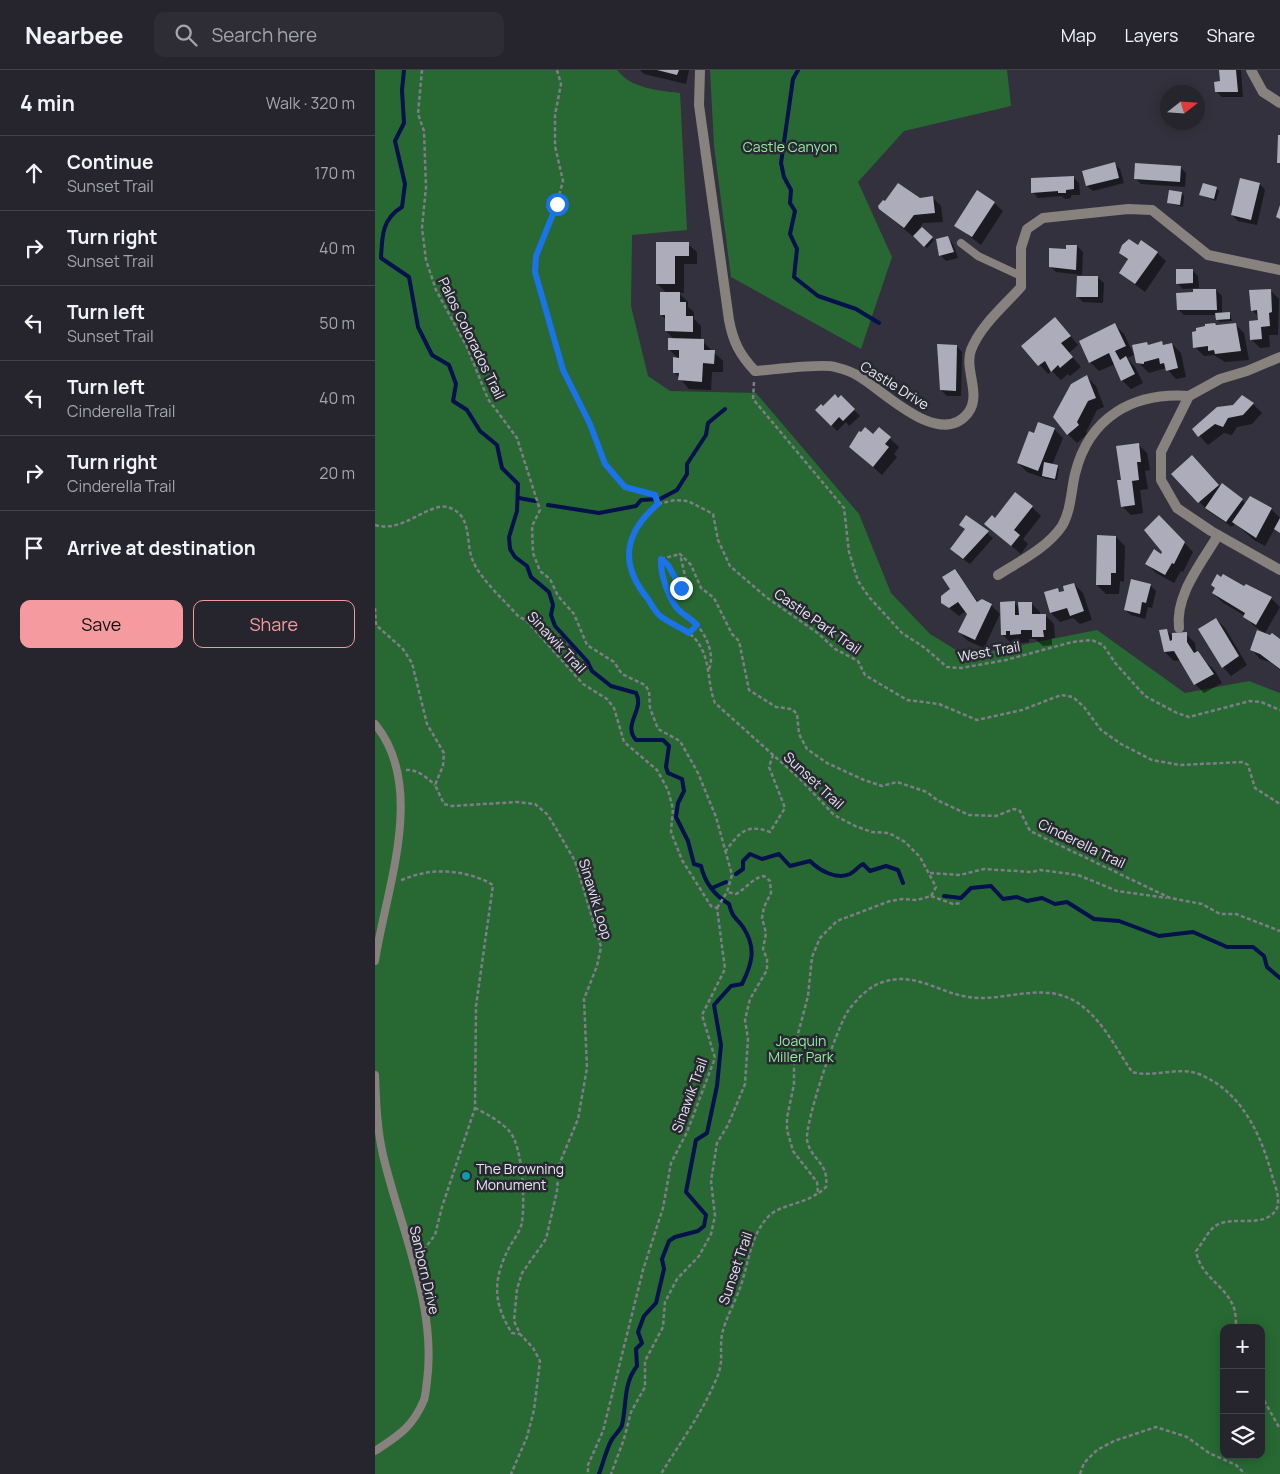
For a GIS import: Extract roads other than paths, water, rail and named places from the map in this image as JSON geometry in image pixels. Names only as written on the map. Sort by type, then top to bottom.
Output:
[{"type":"street","name":"Castle Drive","points":[[700,70],[699,105],[729,320],[737,348],[742,357],[755,371],[832,366],[859,376],[913,415],[934,424],[952,424],[967,414],[972,406],[974,398],[969,370],[971,351],[979,334],[1021,287],[1021,248],[1027,229],[1043,218],[1128,209],[1152,210],[1208,255],[1280,270]]},
{"type":"street","points":[[1251,70],[1263,92],[1280,103]]},
{"type":"street","points":[[998,575],[1045,544],[1062,526],[1084,447],[1098,425],[1145,398],[1168,394],[1189,396],[1220,379],[1247,372],[1280,357]]},
{"type":"street","points":[[1189,396],[1161,452],[1161,480],[1177,508],[1280,570]]},
{"type":"street","points":[[1179,628],[1178,616],[1184,593],[1219,535]]},
{"type":"lane","points":[[961,243],[978,256],[1021,276]]},
{"type":"lane","points":[[375,724],[383,734],[398,772],[402,812],[375,961]]},
{"type":"lane","name":"Sanborn Drive","points":[[375,1076],[377,1119],[383,1152],[395,1204],[412,1258],[424,1313],[429,1362],[425,1398],[407,1429],[375,1451]]},
{"type":"waterway","points":[[404,70],[402,90],[404,123],[395,141],[405,184],[402,207],[390,217],[384,229],[381,258],[409,277],[418,327],[432,355],[449,365],[456,384],[453,401],[467,410],[480,431],[497,445],[502,468],[518,484],[517,511],[509,537],[510,549],[515,557],[527,566],[531,577],[549,592],[553,605],[551,615],[555,626],[587,661],[592,671],[611,686],[636,693],[638,705],[631,728],[636,740],[663,740],[669,746],[666,767],[668,773],[682,779],[684,791],[678,803],[676,817],[688,841],[694,864],[701,866],[711,888],[729,904],[733,915],[747,935],[751,949],[750,963],[742,984],[731,986],[714,1005],[721,1045],[717,1086],[707,1133],[696,1140],[686,1192],[706,1215],[704,1226],[698,1231],[675,1237],[669,1241],[662,1259],[664,1269],[656,1303],[644,1316],[638,1332],[642,1343],[636,1349],[637,1366],[627,1387],[622,1425],[611,1441],[599,1474]]},
{"type":"waterway","points":[[798,70],[793,79],[781,163],[784,177],[791,190],[790,203],[795,211],[790,234],[797,249],[794,277],[818,296],[856,309],[879,323]]},
{"type":"waterway","points":[[548,505],[599,513],[636,506],[641,500],[660,499],[677,490],[687,474],[687,464],[706,435],[708,423],[725,409]]},
{"type":"waterway","points":[[519,498],[535,501]]},
{"type":"waterway","points":[[736,874],[743,869],[743,861],[750,854],[762,859],[779,854],[790,866],[810,861],[829,874],[840,876],[850,874],[863,864],[870,871],[886,866],[898,870],[903,883]]},
{"type":"waterway","points":[[712,888],[726,882]]},
{"type":"waterway","points":[[944,896],[961,898],[971,888],[991,886],[1003,899],[1017,897],[1027,901],[1042,898],[1055,904],[1067,902],[1094,919],[1119,921],[1159,936],[1193,932],[1227,947],[1253,947],[1264,956],[1267,967],[1280,978]]},
{"type":"place","name":"The Browning Monument","points":[[466,1176]]},
{"type":"park label","name":"Castle Canyon","points":[[790,146]]},
{"type":"park label","name":"Joaquin Miller Park","points":[[801,1048]]}]
